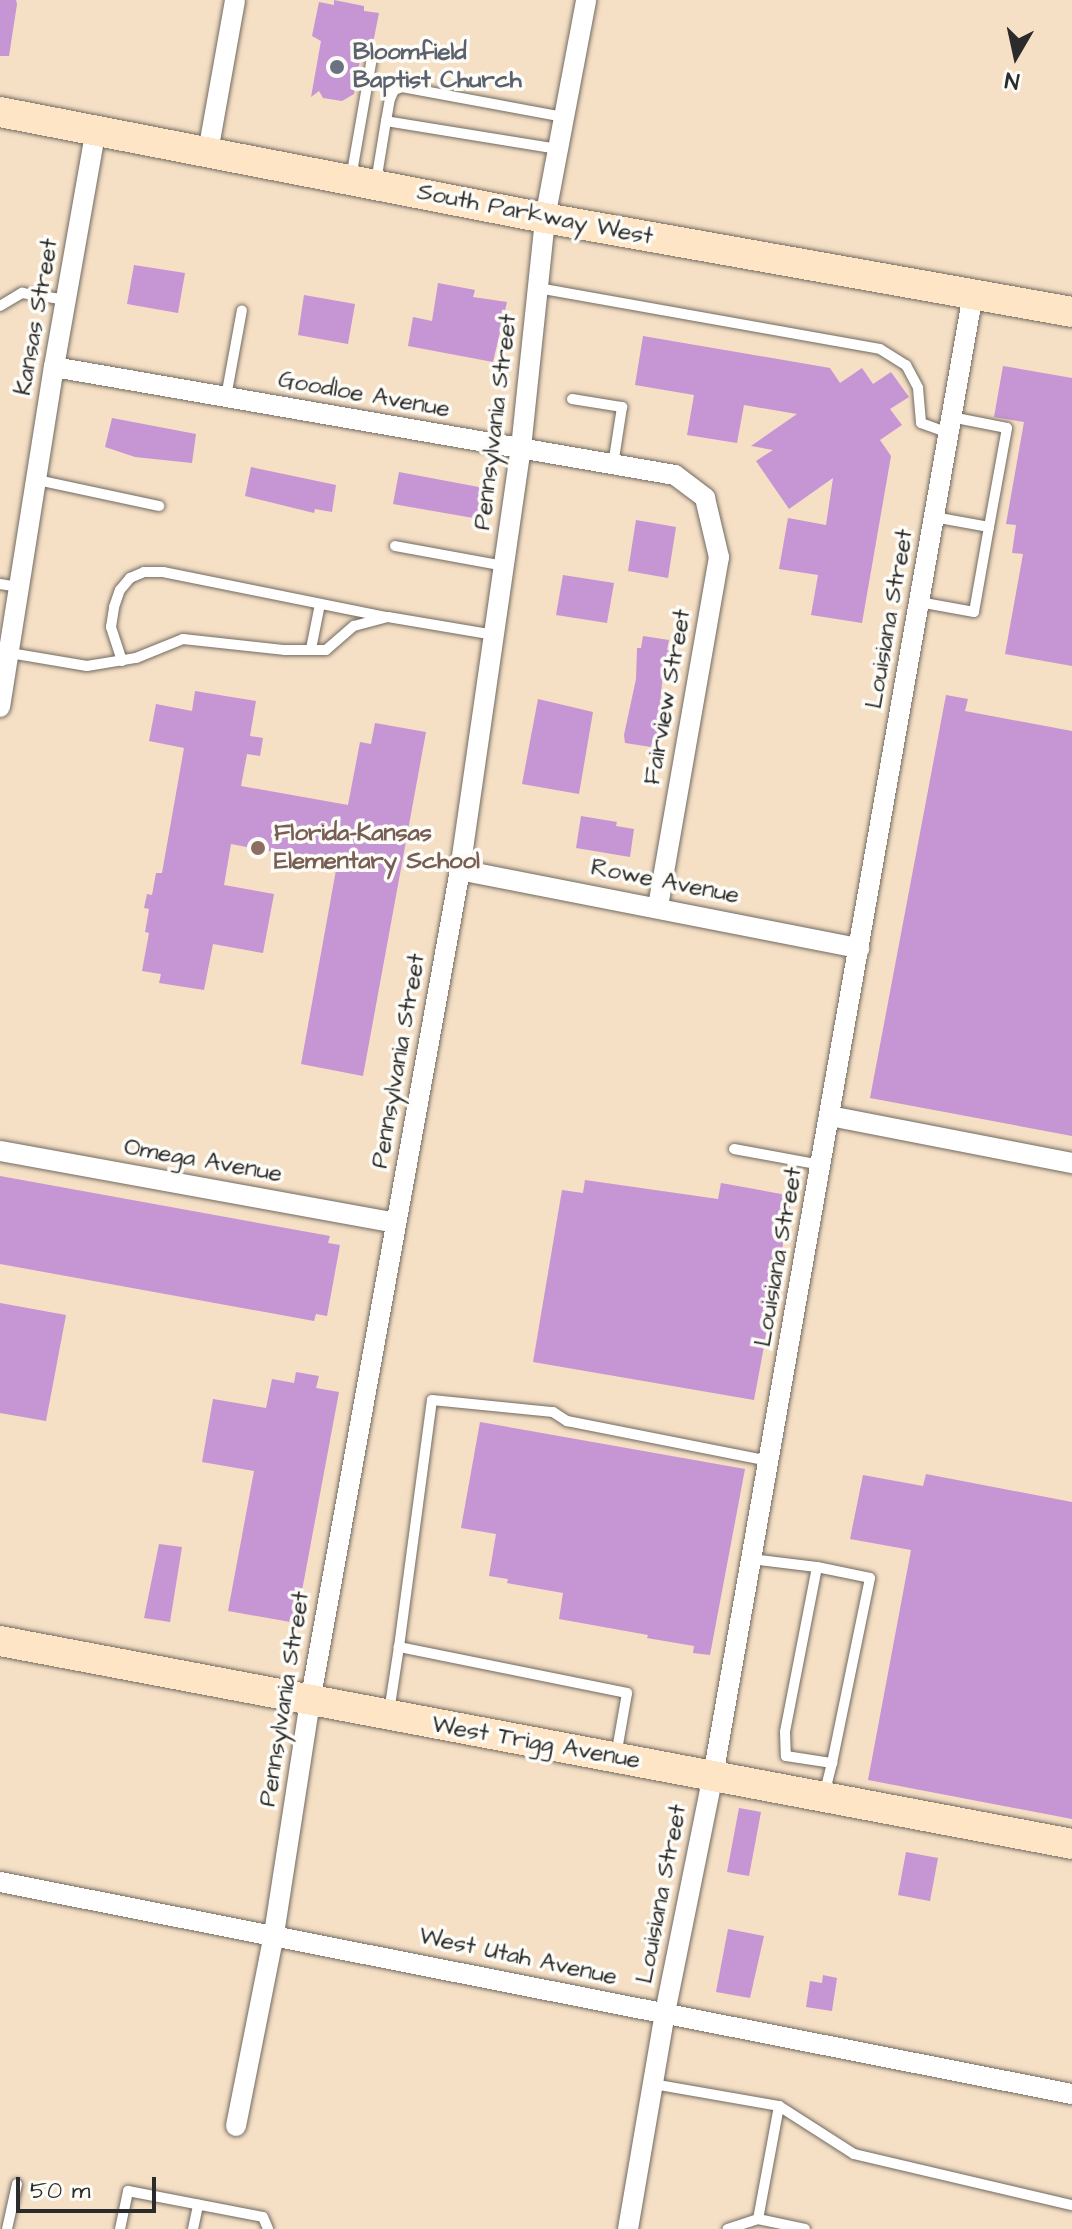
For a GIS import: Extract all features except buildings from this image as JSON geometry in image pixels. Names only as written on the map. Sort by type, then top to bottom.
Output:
[{"type":"street","points":[[208,152],[235,0]]},
{"type":"street","name":"Pennsylvania Street","points":[[236,2126],[274,1934],[310,1702],[460,870],[521,448],[545,218],[586,0]]},
{"type":"street","name":"South Parkway West","points":[[0,112],[545,218],[1072,312]]},
{"type":"street","name":"Kansas Street","points":[[1,705],[10,653],[10,585],[37,480],[96,130]]},
{"type":"street","name":"Louisiana Street","points":[[628,2229],[665,2013],[713,1776],[973,294]]},
{"type":"street","name":"Goodloe Avenue","points":[[54,367],[675,475],[705,498]]},
{"type":"street","name":"Fairview Street","points":[[658,906],[719,557],[705,498]]},
{"type":"street","name":"Rowe Avenue","points":[[460,870],[658,906],[859,948]]},
{"type":"street","points":[[830,1116],[1072,1163]]},
{"type":"street","name":"Omega Avenue","points":[[0,1151],[396,1223]]},
{"type":"street","name":"West Trigg Avenue","points":[[0,1641],[1072,1844]]},
{"type":"street","name":"West Utah Avenue","points":[[0,1882],[1072,2094]]},
{"type":"lane","points":[[363,182],[372,58]]},
{"type":"lane","points":[[363,182],[386,121],[390,99],[394,90],[402,87],[564,117]]},
{"type":"lane","points":[[386,121],[558,149]]},
{"type":"lane","points":[[538,288],[880,349],[906,365],[918,388],[921,423],[1007,428],[974,612],[919,602]]},
{"type":"lane","points":[[0,306],[22,293],[66,300]]},
{"type":"lane","points":[[226,397],[242,310]]},
{"type":"lane","points":[[572,399],[622,407],[613,465]]},
{"type":"lane","points":[[37,480],[159,506]]},
{"type":"lane","points":[[934,517],[989,527]]},
{"type":"lane","points":[[395,546],[504,566]]},
{"type":"lane","points":[[122,661],[111,627],[114,607],[120,590],[130,578],[144,572],[163,572],[494,635]]},
{"type":"lane","points":[[311,649],[320,604]]},
{"type":"lane","points":[[10,653],[87,666],[122,661],[183,639],[326,650],[354,626],[388,617]]},
{"type":"lane","points":[[734,1149],[821,1165]]},
{"type":"lane","points":[[388,1716],[432,1400],[553,1412],[567,1421],[769,1461]]},
{"type":"lane","points":[[751,1559],[817,1567],[870,1578],[824,1797]]},
{"type":"lane","points":[[817,1567],[785,1732],[786,1756],[832,1763]]},
{"type":"lane","points":[[399,1647],[627,1693],[616,1758]]},
{"type":"lane","points":[[653,2084],[779,2106],[854,2154],[1072,2205]]},
{"type":"lane","points":[[758,2219],[779,2106]]},
{"type":"lane","points":[[7,2229],[17,2184]]},
{"type":"lane","points":[[120,2229],[128,2191],[263,2217],[268,2229]]},
{"type":"lane","points":[[193,2229],[198,2205]]},
{"type":"lane","points":[[728,2229],[758,2219],[805,2229]]},
{"type":"place","name":"Bloomfield Baptist Church","points":[[337,67]]},
{"type":"place","name":"Florida-Kansas Elementary School","points":[[258,848]]}]
